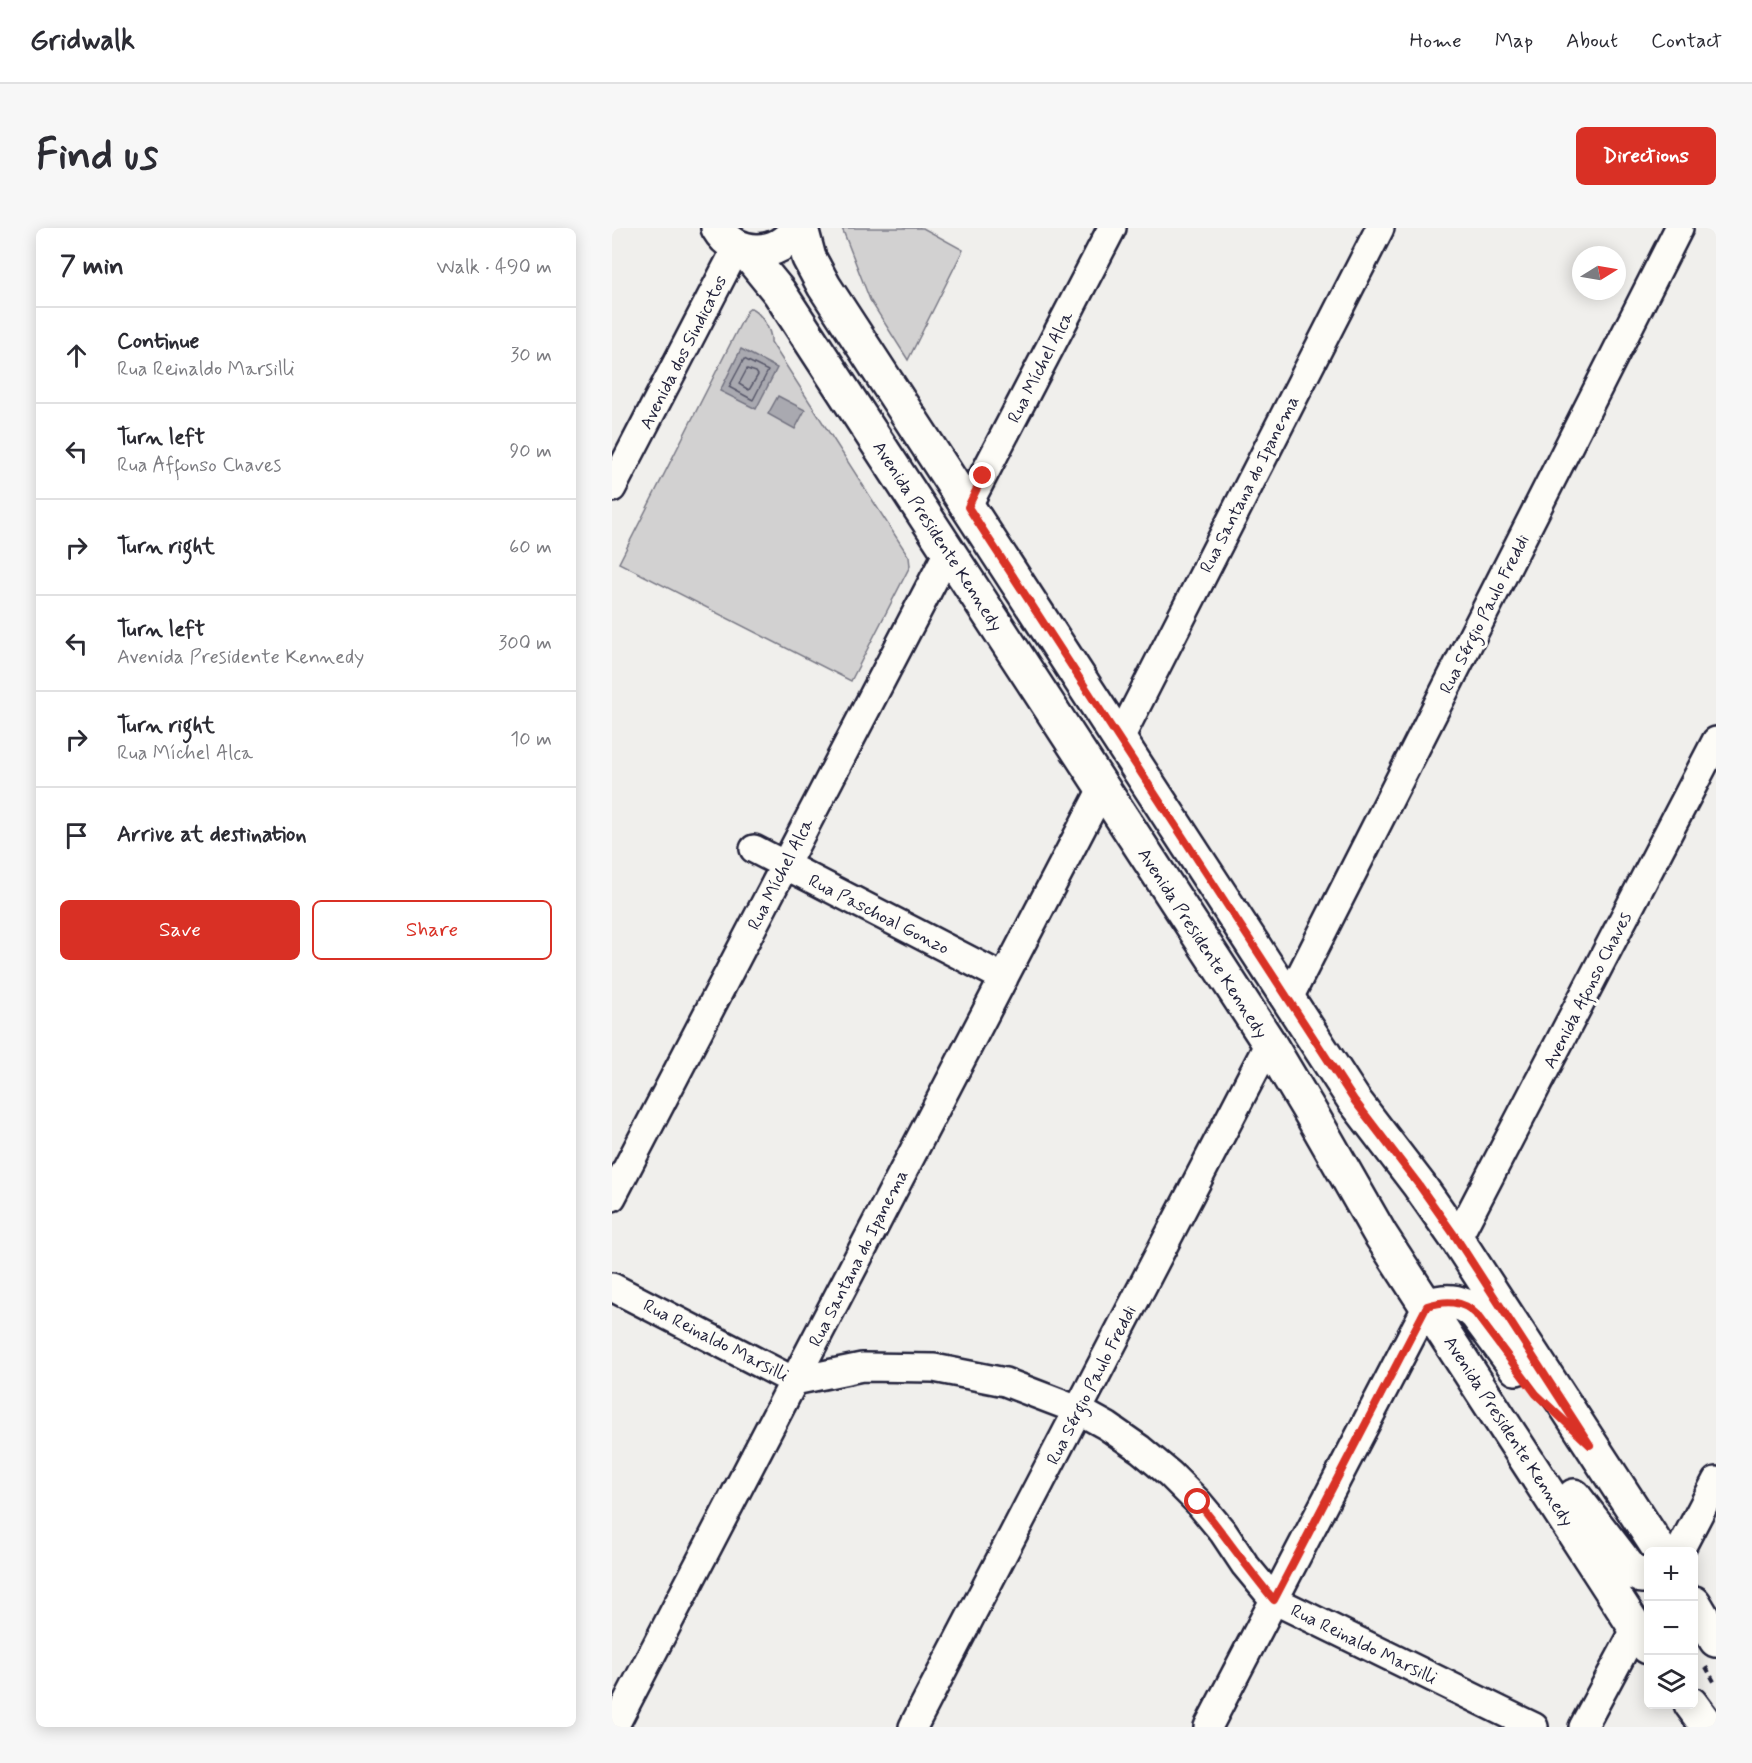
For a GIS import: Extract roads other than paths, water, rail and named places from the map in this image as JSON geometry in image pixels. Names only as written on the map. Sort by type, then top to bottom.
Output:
[{"type":"main road","points":[[733,241],[753,251],[773,249],[793,236],[799,228]]},
{"type":"main road","points":[[799,228],[808,258],[824,286],[1288,1000],[1354,1100],[1457,1239],[1658,1547]]},
{"type":"main road","name":"Avenida Presidente Kennedy","points":[[733,241],[779,292],[1269,1043],[1380,1234],[1642,1637]]},
{"type":"main road","points":[[1427,1306],[1459,1302],[1469,1307],[1536,1394],[1590,1445]]},
{"type":"main road","points":[[1533,1468],[1558,1475],[1630,1569],[1644,1576]]},
{"type":"main road","points":[[1698,1610],[1716,1640]]},
{"type":"main road","points":[[1695,1709],[1708,1727]]},
{"type":"street","name":"Rua Míchel Alca","points":[[968,507],[1112,228]]},
{"type":"street","name":"Rua Santana do Ipanema","points":[[1119,740],[1380,228]]},
{"type":"street","name":"Rua Sérgio Paulo Freddi","points":[[1288,1000],[1679,228]]},
{"type":"street","name":"Avenida dos Sindicatos","points":[[612,488],[733,241]]},
{"type":"street","name":"Rua Míchel Alca","points":[[612,1197],[948,552]]},
{"type":"street","name":"Avenida Afonso Chaves","points":[[1457,1239],[1716,741]]},
{"type":"street","name":"Rua Santana do Ipanema","points":[[614,1727],[1102,789]]},
{"type":"street","name":"Rua Paschoal Gonzo","points":[[754,849],[1004,978]]},
{"type":"street","name":"Rua Sérgio Paulo Freddi","points":[[913,1727],[1269,1043]]},
{"type":"street","name":"Rua Reinaldo Marsilli","points":[[612,1287],[794,1381],[862,1367],[934,1368],[1005,1382],[1078,1410],[1107,1426],[1170,1474],[1223,1532],[1245,1565],[1274,1600],[1534,1727]]},
{"type":"street","points":[[1208,1727],[1427,1306]]},
{"type":"street","points":[[1681,1547],[1716,1481]]},
{"type":"street","points":[[1582,1727],[1642,1637]]},
{"type":"water","points":[[741,349],[777,368],[756,409],[720,391]]},
{"type":"water","points":[[778,396],[805,410],[795,429],[768,414]]}]
